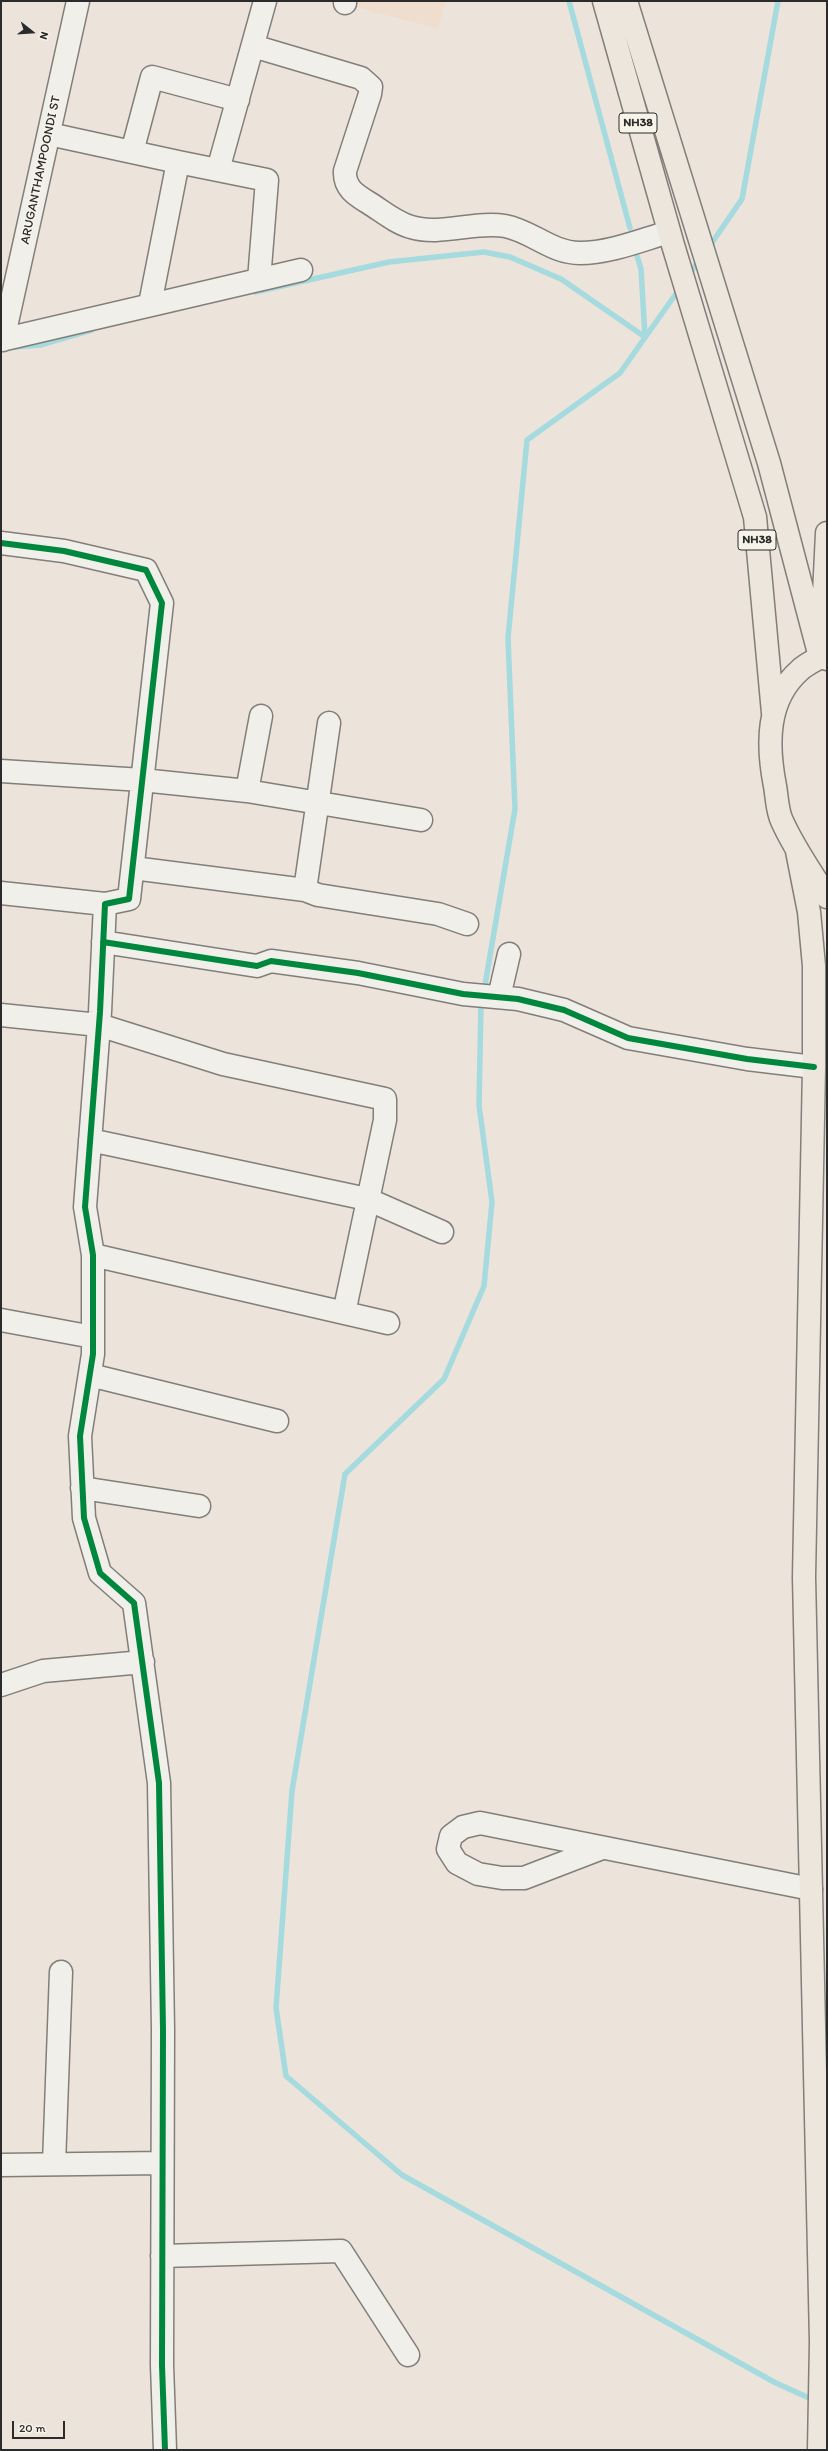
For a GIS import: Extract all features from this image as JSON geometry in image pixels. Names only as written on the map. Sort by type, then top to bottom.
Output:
[{"type":"highway","name":"NH38","points":[[604,1],[671,239],[755,517],[773,713],[769,735],[771,765],[781,819],[797,851],[827,897]]},
{"type":"highway","name":"NH38","points":[[626,1],[769,463],[824,658],[800,669],[788,684],[773,713]]},
{"type":"highway","points":[[824,658],[827,533]]},
{"type":"highway","points":[[797,851],[809,912],[814,966],[814,1067],[804,1577],[821,2342],[819,2450]]},
{"type":"street","name":"ARUGANTHAMPOONDI ST","points":[[2,340],[78,1]]},
{"type":"street","points":[[218,170],[265,1]]},
{"type":"street","points":[[253,46],[361,78],[371,87],[345,171],[345,179],[349,187],[357,195],[405,225],[419,229],[503,226],[522,231],[557,250],[582,253],[671,239]]},
{"type":"street","points":[[132,152],[152,77],[238,100]]},
{"type":"street","points":[[48,134],[267,180],[259,280]]},
{"type":"street","points":[[150,304],[178,162]]},
{"type":"street","points":[[2,340],[150,304],[301,270]]},
{"type":"street","points":[[1,543],[64,551],[146,570],[162,603],[129,899],[105,904],[1,893]]},
{"type":"street","points":[[247,790],[262,716]]},
{"type":"street","points":[[305,890],[319,802],[328,723]]},
{"type":"street","points":[[1,771],[142,780],[247,790],[421,820]]},
{"type":"street","points":[[133,868],[305,890],[318,895],[438,914],[467,924]]},
{"type":"street","points":[[105,904],[99,1025],[85,1207],[93,1255],[93,1337],[90,1375],[80,1436],[82,1488],[84,1518],[100,1573],[134,1603],[159,1783],[163,2030],[162,2365],[165,2450]]},
{"type":"street","points":[[103,942],[257,966],[270,960],[365,974],[463,994],[518,999],[564,1010],[628,1038],[747,1059],[814,1067]]},
{"type":"street","points":[[500,997],[509,954]]},
{"type":"street","points":[[1,1015],[99,1025],[222,1064],[384,1099],[384,1120],[344,1313]]},
{"type":"street","points":[[90,1140],[367,1199],[442,1232]]},
{"type":"street","points":[[93,1255],[388,1323]]},
{"type":"street","points":[[1,1320],[93,1337]]},
{"type":"street","points":[[90,1375],[276,1421]]},
{"type":"street","points":[[82,1488],[199,1506]]},
{"type":"street","points":[[1,1685],[43,1671],[143,1662]]},
{"type":"street","points":[[602,1848],[524,1878],[502,1878],[478,1874],[457,1863],[448,1849],[451,1836],[463,1827],[480,1823],[811,1889]]},
{"type":"street","points":[[54,2164],[61,1972]]},
{"type":"street","points":[[1,2165],[162,2163]]},
{"type":"street","points":[[162,2256],[341,2251],[408,2355]]},
{"type":"shaded area","points":[[334,1],[446,1],[438,29]]},
{"type":"waterway","points":[[569,1],[630,228]]},
{"type":"waterway","points":[[709,247],[742,199],[778,1]]},
{"type":"waterway","points":[[255,292],[389,262],[484,252],[510,257],[561,279],[645,337]]},
{"type":"waterway","points":[[637,256],[641,269],[645,337]]},
{"type":"waterway","points":[[688,276],[700,259]]},
{"type":"waterway","points":[[485,985],[515,809],[508,638],[527,440],[620,373],[680,288]]},
{"type":"waterway","points":[[15,347],[40,345],[92,330]]},
{"type":"waterway","points":[[481,1004],[479,1105],[492,1202],[484,1286],[444,1379],[345,1474],[292,1791],[276,2008],[286,2076],[402,2175],[774,2382],[809,2398]]},
{"type":"cycle path","points":[[1,543],[64,551],[146,570],[162,603],[129,899],[105,904],[100,1012],[85,1207],[93,1255],[93,1354],[80,1436],[84,1518],[100,1573],[134,1603],[159,1783],[163,2030],[162,2365],[165,2450]]},
{"type":"cycle path","points":[[103,942],[257,966],[271,961],[358,973],[463,994],[518,999],[564,1010],[628,1038],[747,1059],[814,1067]]}]
